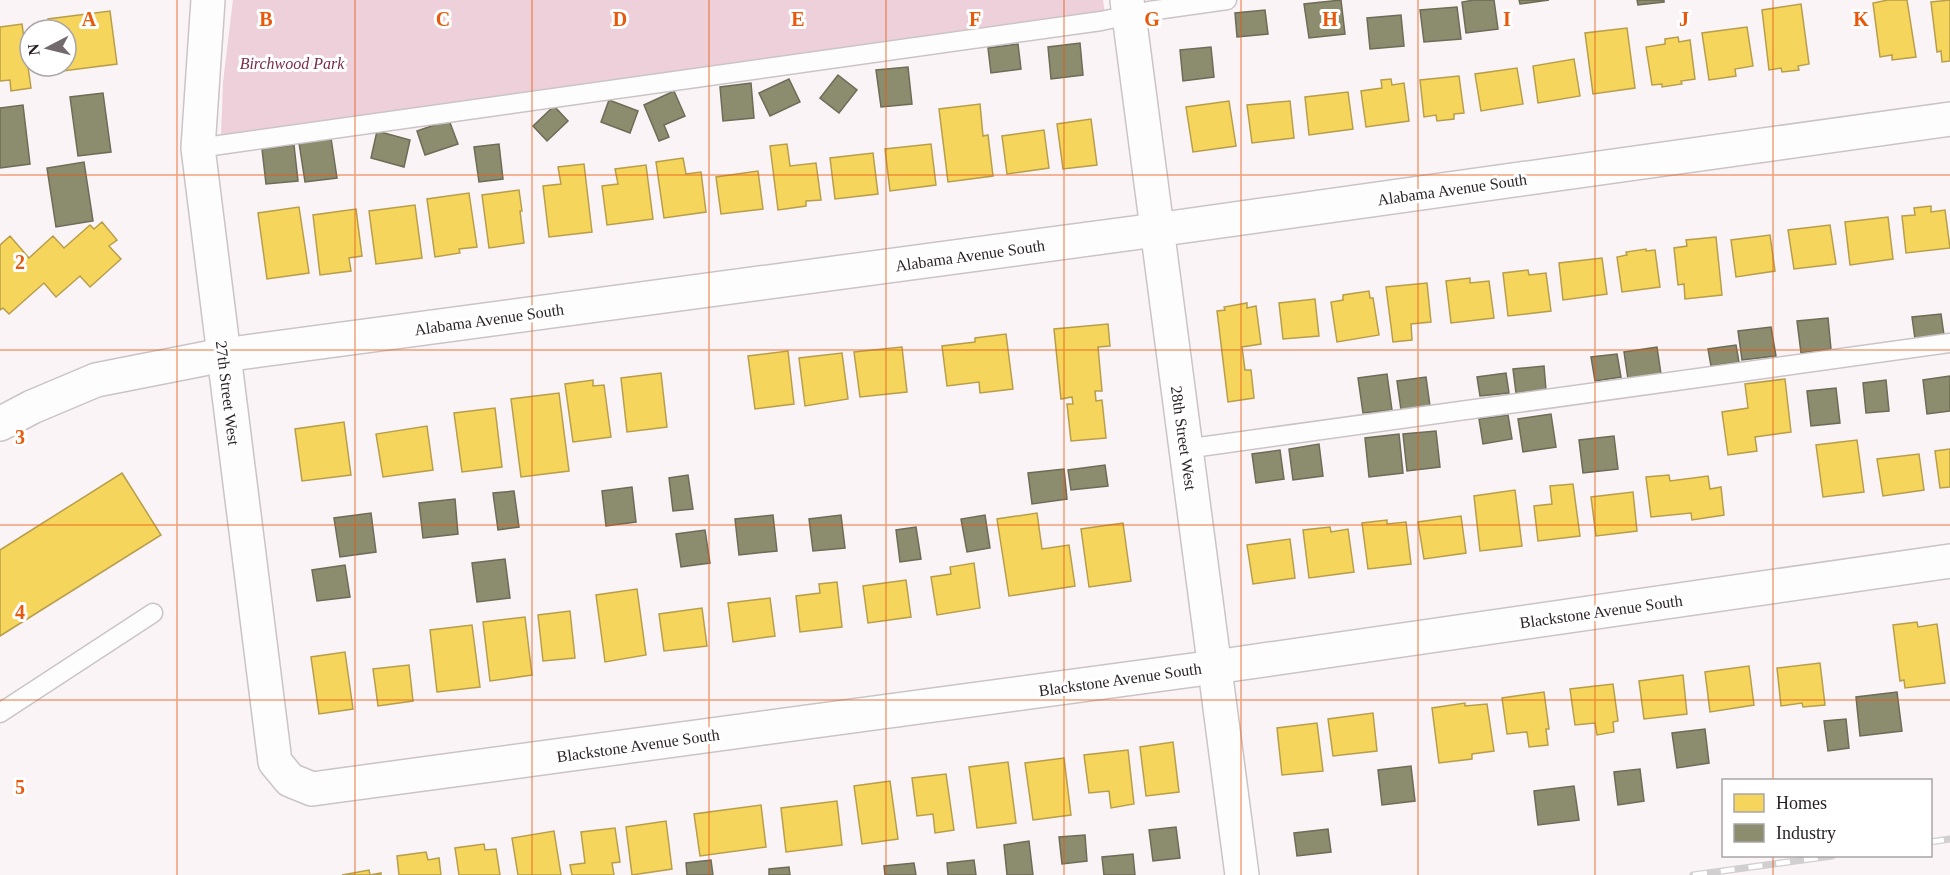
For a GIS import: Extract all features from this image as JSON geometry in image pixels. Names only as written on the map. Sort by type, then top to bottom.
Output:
[{"type":"street","name":"27th Street West","points":[[208,0],[198,148],[275,762],[290,780]]},
{"type":"street","name":"28th Street West","points":[[1128,7],[1242,875]]},
{"type":"street","name":"Alabama Avenue South","points":[[0,424],[32,407],[96,380],[223,355],[1156,230],[1950,119]]},
{"type":"street","name":"Blackstone Avenue South","points":[[290,780],[312,789],[1215,667],[1950,561]]},
{"type":"lane","points":[[198,148],[1101,21],[1128,7],[1227,0]]},
{"type":"lane","points":[[1185,449],[1950,343]]},
{"type":"lane","points":[[0,713],[153,613]]},
{"type":"green space","name":"Birchwood Park","points":[[233,0],[1103,0],[1105,13],[221,137],[223,82]]},
{"type":"building: Homes","points":[[1907,0],[1916,57],[1892,60],[1892,55],[1880,57],[1873,3]]},
{"type":"building: Homes","points":[[1950,0],[1950,61],[1942,62],[1941,51],[1937,52],[1931,2]]},
{"type":"building: Homes","points":[[1801,4],[1809,64],[1798,66],[1799,70],[1782,72],[1781,68],[1769,70],[1762,10]]},
{"type":"building: Homes","points":[[110,11],[117,64],[78,69],[78,18],[56,18]]},
{"type":"building: Homes","points":[[18,25],[18,78],[30,78],[31,88],[11,91],[10,80],[0,81],[0,27]]},
{"type":"building: Homes","points":[[1747,27],[1753,66],[1735,69],[1736,76],[1709,80],[1702,33]]},
{"type":"building: Homes","points":[[1627,28],[1635,88],[1593,94],[1585,33]]},
{"type":"building: Homes","points":[[1678,37],[1679,42],[1690,40],[1695,79],[1662,87],[1662,84],[1652,85],[1646,47],[1665,44],[1665,39]]},
{"type":"building: Homes","points":[[1574,59],[1580,96],[1538,103],[1533,66]]},
{"type":"building: Homes","points":[[1517,68],[1523,104],[1481,111],[1475,74]]},
{"type":"building: Homes","points":[[1459,76],[1464,113],[1454,114],[1454,119],[1437,121],[1436,115],[1424,117],[1420,80]]},
{"type":"building: Homes","points":[[1391,79],[1392,85],[1404,83],[1409,121],[1366,127],[1361,91],[1382,88],[1381,80]]},
{"type":"building: Homes","points":[[1348,92],[1353,129],[1309,135],[1305,97]]},
{"type":"building: Homes","points":[[1229,101],[1236,146],[1193,152],[1186,107]]},
{"type":"building: Homes","points":[[1290,101],[1294,138],[1252,143],[1247,105]]},
{"type":"building: Homes","points":[[980,104],[983,136],[988,135],[993,176],[948,182],[939,109]]},
{"type":"building: Homes","points":[[1091,119],[1097,165],[1063,169],[1057,124]]},
{"type":"building: Homes","points":[[1044,130],[1049,168],[1007,174],[1002,136]]},
{"type":"building: Homes","points":[[787,144],[790,166],[816,163],[821,200],[806,201],[806,206],[778,210],[770,146]]},
{"type":"building: Homes","points":[[931,144],[936,185],[890,191],[885,149]]},
{"type":"building: Homes","points":[[873,153],[878,194],[835,199],[830,158]]},
{"type":"building: Homes","points":[[683,158],[686,174],[701,172],[706,212],[664,218],[656,162]]},
{"type":"building: Homes","points":[[584,164],[592,232],[549,237],[543,186],[561,184],[558,167]]},
{"type":"building: Homes","points":[[646,165],[653,219],[607,225],[602,186],[618,184],[615,169]]},
{"type":"building: Homes","points":[[758,171],[763,209],[721,214],[716,177]]},
{"type":"building: Homes","points":[[519,190],[524,243],[489,248],[482,195]]},
{"type":"building: Homes","points":[[469,193],[477,247],[459,249],[460,253],[435,257],[427,199]]},
{"type":"building: Homes","points":[[415,205],[422,258],[376,264],[369,211]]},
{"type":"building: Homes","points":[[1931,206],[1931,212],[1945,210],[1950,248],[1906,253],[1902,216],[1915,215],[1914,208]]},
{"type":"building: Homes","points":[[299,207],[309,273],[267,279],[258,213]]},
{"type":"building: Homes","points":[[356,209],[362,256],[349,258],[351,271],[320,275],[313,215]]},
{"type":"building: Homes","points":[[1888,217],[1893,259],[1850,265],[1845,222]]},
{"type":"building: Homes","points":[[102,222],[117,240],[109,246],[121,259],[90,287],[80,276],[56,297],[44,283],[9,314],[3,308],[0,310],[0,245],[10,236],[29,258],[53,236],[64,248],[90,225],[94,229]]},
{"type":"building: Homes","points":[[1830,225],[1836,264],[1794,269],[1788,230]]},
{"type":"building: Homes","points":[[1770,235],[1775,271],[1736,277],[1731,240]]},
{"type":"building: Homes","points":[[1716,237],[1722,295],[1685,299],[1684,284],[1678,285],[1674,248],[1687,246],[1686,240]]},
{"type":"building: Homes","points":[[1646,249],[1646,251],[1655,250],[1660,287],[1622,292],[1617,257],[1627,255],[1626,252]]},
{"type":"building: Homes","points":[[1602,258],[1607,294],[1563,300],[1559,263]]},
{"type":"building: Homes","points":[[1528,270],[1529,275],[1546,273],[1551,311],[1508,316],[1503,273]]},
{"type":"building: Homes","points":[[1470,278],[1470,283],[1489,281],[1494,318],[1451,323],[1446,281]]},
{"type":"building: Homes","points":[[1427,283],[1431,322],[1411,324],[1412,340],[1393,342],[1386,287]]},
{"type":"building: Homes","points":[[1369,291],[1370,298],[1373,298],[1379,335],[1337,342],[1331,302],[1343,300],[1343,295]]},
{"type":"building: Homes","points":[[1315,299],[1319,336],[1283,339],[1279,303]]},
{"type":"building: Homes","points":[[1247,303],[1247,308],[1256,306],[1261,344],[1242,347],[1245,370],[1251,370],[1254,398],[1228,402],[1217,311],[1225,310],[1224,307]]},
{"type":"building: Homes","points":[[1108,324],[1110,346],[1098,347],[1102,391],[1095,391],[1096,401],[1102,400],[1106,438],[1071,441],[1067,404],[1073,404],[1072,397],[1061,399],[1054,329]]},
{"type":"building: Homes","points":[[1006,334],[1013,389],[980,393],[979,382],[947,386],[942,346],[975,342],[975,338]]},
{"type":"building: Homes","points":[[902,347],[907,392],[860,397],[854,352]]},
{"type":"building: Homes","points":[[788,351],[794,404],[755,409],[748,356]]},
{"type":"building: Homes","points":[[842,353],[848,399],[805,406],[799,358]]},
{"type":"building: Homes","points":[[661,373],[667,427],[627,432],[621,378]]},
{"type":"building: Homes","points":[[1785,379],[1791,432],[1755,437],[1757,451],[1728,455],[1722,412],[1748,408],[1745,384]]},
{"type":"building: Homes","points":[[593,380],[593,386],[604,385],[611,437],[573,442],[565,384]]},
{"type":"building: Homes","points":[[559,393],[569,471],[521,477],[511,399]]},
{"type":"building: Homes","points":[[495,408],[502,467],[462,472],[454,413]]},
{"type":"building: Homes","points":[[344,422],[351,475],[302,481],[295,429]]},
{"type":"building: Homes","points":[[427,426],[433,470],[383,477],[376,434]]},
{"type":"building: Homes","points":[[1857,440],[1864,492],[1823,497],[1816,445]]},
{"type":"building: Homes","points":[[1950,449],[1950,487],[1940,488],[1935,451]]},
{"type":"building: Homes","points":[[1919,454],[1924,490],[1883,496],[1877,459]]},
{"type":"building: Homes","points":[[122,473],[161,535],[0,636],[0,550]]},
{"type":"building: Homes","points":[[1669,475],[1670,481],[1708,476],[1710,489],[1721,487],[1724,515],[1692,520],[1691,513],[1651,517],[1646,477]]},
{"type":"building: Homes","points":[[1573,484],[1580,536],[1538,541],[1534,506],[1552,504],[1550,486]]},
{"type":"building: Homes","points":[[1515,490],[1522,546],[1480,551],[1474,496]]},
{"type":"building: Homes","points":[[1633,492],[1637,531],[1596,536],[1591,497]]},
{"type":"building: Homes","points":[[1037,513],[1042,549],[1069,545],[1075,586],[1009,596],[997,519]]},
{"type":"building: Homes","points":[[1461,516],[1466,553],[1424,559],[1418,522]]},
{"type":"building: Homes","points":[[1387,520],[1387,524],[1406,522],[1411,564],[1368,569],[1362,523]]},
{"type":"building: Homes","points":[[1123,523],[1131,581],[1089,587],[1081,529]]},
{"type":"building: Homes","points":[[1330,527],[1331,532],[1348,529],[1354,572],[1309,578],[1303,530]]},
{"type":"building: Homes","points":[[1290,539],[1295,578],[1253,584],[1247,545]]},
{"type":"building: Homes","points":[[974,563],[980,608],[937,615],[931,577],[951,574],[950,567]]},
{"type":"building: Homes","points":[[906,580],[911,617],[868,623],[863,586]]},
{"type":"building: Homes","points":[[837,582],[842,627],[800,632],[796,596],[820,593],[819,584]]},
{"type":"building: Homes","points":[[637,589],[646,655],[605,662],[596,595]]},
{"type":"building: Homes","points":[[770,598],[775,636],[733,642],[728,603]]},
{"type":"building: Homes","points":[[702,608],[707,646],[664,651],[659,614]]},
{"type":"building: Homes","points":[[570,611],[575,658],[543,661],[538,615]]},
{"type":"building: Homes","points":[[525,617],[532,675],[490,681],[483,622]]},
{"type":"building: Homes","points":[[1917,622],[1918,627],[1937,624],[1945,683],[1905,688],[1904,680],[1900,681],[1893,625]]},
{"type":"building: Homes","points":[[472,625],[480,687],[437,692],[430,630]]},
{"type":"building: Homes","points":[[345,652],[353,709],[319,714],[311,657]]},
{"type":"building: Homes","points":[[1820,663],[1825,705],[1803,707],[1802,703],[1781,706],[1777,668]]},
{"type":"building: Homes","points":[[409,665],[413,701],[378,706],[373,669]]},
{"type":"building: Homes","points":[[1749,666],[1754,705],[1710,712],[1705,672]]},
{"type":"building: Homes","points":[[1683,675],[1687,714],[1644,719],[1639,681]]},
{"type":"building: Homes","points":[[1613,684],[1618,721],[1613,722],[1614,732],[1597,735],[1595,723],[1575,725],[1570,689]]},
{"type":"building: Homes","points":[[1544,692],[1549,729],[1546,729],[1548,745],[1529,747],[1527,732],[1507,734],[1502,698]]},
{"type":"building: Homes","points":[[1465,703],[1465,706],[1487,704],[1494,751],[1472,754],[1472,759],[1439,763],[1432,708]]},
{"type":"building: Homes","points":[[1373,713],[1377,751],[1333,756],[1328,719]]},
{"type":"building: Homes","points":[[1317,723],[1323,771],[1282,775],[1277,728]]},
{"type":"building: Homes","points":[[1173,742],[1179,792],[1146,796],[1140,747]]},
{"type":"building: Homes","points":[[1128,750],[1134,804],[1111,808],[1109,791],[1089,793],[1084,755]]},
{"type":"building: Homes","points":[[1064,758],[1071,815],[1033,820],[1025,763]]},
{"type":"building: Homes","points":[[1008,762],[1016,823],[977,828],[969,767]]},
{"type":"building: Homes","points":[[946,774],[954,830],[935,833],[933,814],[917,816],[912,778]]},
{"type":"building: Homes","points":[[890,781],[898,839],[862,844],[854,786]]},
{"type":"building: Homes","points":[[837,801],[842,845],[786,852],[781,808]]},
{"type":"building: Homes","points":[[761,805],[766,847],[700,856],[694,814]]},
{"type":"building: Homes","points":[[666,821],[672,869],[632,875],[626,827]]},
{"type":"building: Homes","points":[[615,828],[620,862],[612,863],[614,875],[572,875],[570,865],[585,863],[581,832]]},
{"type":"building: Homes","points":[[554,831],[561,875],[518,875],[512,838]]},
{"type":"building: Homes","points":[[484,844],[485,850],[496,849],[500,875],[459,875],[455,848]]},
{"type":"building: Homes","points":[[426,852],[428,860],[439,858],[441,875],[399,875],[397,856]]},
{"type":"building: Homes","points":[[369,870],[370,875],[342,875]]},
{"type":"building: Industry","points":[[1341,0],[1345,34],[1309,38],[1304,4]]},
{"type":"building: Industry","points":[[1494,0],[1498,29],[1466,33],[1462,2]]},
{"type":"building: Industry","points":[[1519,0],[1549,0],[1520,4]]},
{"type":"building: Industry","points":[[1637,0],[1664,0],[1664,2],[1638,5]]},
{"type":"building: Industry","points":[[1457,7],[1461,39],[1424,42],[1420,10]]},
{"type":"building: Industry","points":[[1265,10],[1268,34],[1237,37],[1235,13]]},
{"type":"building: Industry","points":[[1401,15],[1404,46],[1370,49],[1367,18]]},
{"type":"building: Industry","points":[[1080,43],[1083,75],[1051,79],[1048,47]]},
{"type":"building: Industry","points":[[1018,44],[1021,69],[991,73],[988,48]]},
{"type":"building: Industry","points":[[1211,47],[1214,77],[1183,81],[1180,50]]},
{"type":"building: Industry","points":[[908,67],[912,104],[881,107],[876,70]]},
{"type":"building: Industry","points":[[838,75],[857,90],[839,113],[820,98]]},
{"type":"building: Industry","points":[[789,79],[800,102],[770,116],[759,93]]},
{"type":"building: Industry","points":[[751,83],[754,118],[723,121],[720,87]]},
{"type":"building: Industry","points":[[674,91],[685,116],[664,125],[669,137],[659,141],[644,105]]},
{"type":"building: Industry","points":[[103,93],[111,152],[78,156],[70,97]]},
{"type":"building: Industry","points":[[609,100],[638,111],[630,133],[601,122]]},
{"type":"building: Industry","points":[[23,105],[30,164],[0,168],[0,108]]},
{"type":"building: Industry","points":[[554,106],[568,121],[547,141],[533,126]]},
{"type":"building: Industry","points":[[449,120],[458,144],[425,155],[417,131]]},
{"type":"building: Industry","points":[[377,131],[410,140],[404,167],[371,158]]},
{"type":"building: Industry","points":[[331,138],[337,178],[305,182],[299,143]]},
{"type":"building: Industry","points":[[499,144],[503,179],[479,182],[474,147]]},
{"type":"building: Industry","points":[[294,145],[298,181],[266,184],[262,149]]},
{"type":"building: Industry","points":[[84,162],[93,221],[56,227],[47,168]]},
{"type":"building: Industry","points":[[1941,314],[1944,335],[1915,339],[1912,317]]},
{"type":"building: Industry","points":[[1828,318],[1831,349],[1801,353],[1797,321]]},
{"type":"building: Industry","points":[[1771,327],[1776,356],[1742,360],[1738,331]]},
{"type":"building: Industry","points":[[1736,345],[1739,362],[1711,366],[1708,349]]},
{"type":"building: Industry","points":[[1657,347],[1661,374],[1628,379],[1624,352]]},
{"type":"building: Industry","points":[[1617,354],[1621,377],[1595,381],[1591,357]]},
{"type":"building: Industry","points":[[1544,366],[1546,390],[1516,393],[1513,369]]},
{"type":"building: Industry","points":[[1506,373],[1509,393],[1480,396],[1477,377]]},
{"type":"building: Industry","points":[[1387,374],[1392,410],[1363,413],[1358,378]]},
{"type":"building: Industry","points":[[1950,376],[1950,411],[1927,414],[1923,380]]},
{"type":"building: Industry","points":[[1426,377],[1430,406],[1401,410],[1397,381]]},
{"type":"building: Industry","points":[[1886,380],[1889,411],[1866,413],[1863,383]]},
{"type":"building: Industry","points":[[1836,388],[1840,423],[1811,426],[1807,391]]},
{"type":"building: Industry","points":[[1551,414],[1556,447],[1523,452],[1518,419]]},
{"type":"building: Industry","points":[[1508,415],[1512,439],[1483,444],[1479,419]]},
{"type":"building: Industry","points":[[1436,431],[1440,467],[1407,471],[1403,434]]},
{"type":"building: Industry","points":[[1399,434],[1403,473],[1369,477],[1365,438]]},
{"type":"building: Industry","points":[[1614,436],[1618,469],[1583,473],[1579,440]]},
{"type":"building: Industry","points":[[1319,444],[1323,476],[1293,480],[1289,449]]},
{"type":"building: Industry","points":[[1280,450],[1284,479],[1256,483],[1252,454]]},
{"type":"building: Industry","points":[[1105,465],[1108,486],[1071,490],[1068,470]]},
{"type":"building: Industry","points":[[1064,469],[1067,499],[1032,504],[1028,473]]},
{"type":"building: Industry","points":[[688,475],[693,509],[673,511],[669,478]]},
{"type":"building: Industry","points":[[632,487],[636,522],[606,526],[602,491]]},
{"type":"building: Industry","points":[[514,491],[519,527],[498,530],[493,493]]},
{"type":"building: Industry","points":[[455,499],[458,534],[423,538],[419,503]]},
{"type":"building: Industry","points":[[371,513],[376,552],[340,557],[334,518]]},
{"type":"building: Industry","points":[[773,515],[777,551],[739,555],[735,519]]},
{"type":"building: Industry","points":[[841,515],[845,548],[813,551],[809,519]]},
{"type":"building: Industry","points":[[985,515],[990,548],[967,552],[961,519]]},
{"type":"building: Industry","points":[[916,527],[921,559],[900,562],[896,530]]},
{"type":"building: Industry","points":[[705,530],[710,563],[681,567],[676,534]]},
{"type":"building: Industry","points":[[505,559],[510,598],[477,602],[472,563]]},
{"type":"building: Industry","points":[[345,565],[350,597],[317,601],[312,570]]},
{"type":"building: Industry","points":[[1897,692],[1902,731],[1860,736],[1856,697]]},
{"type":"building: Industry","points":[[1846,719],[1849,748],[1828,751],[1824,721]]},
{"type":"building: Industry","points":[[1705,729],[1709,763],[1677,768],[1672,733]]},
{"type":"building: Industry","points":[[1411,766],[1415,801],[1382,805],[1378,770]]},
{"type":"building: Industry","points":[[1640,769],[1644,801],[1618,805],[1614,772]]},
{"type":"building: Industry","points":[[1574,786],[1579,820],[1538,825],[1534,791]]},
{"type":"building: Industry","points":[[1176,827],[1180,858],[1153,861],[1149,830]]},
{"type":"building: Industry","points":[[1328,829],[1331,852],[1297,856],[1294,833]]},
{"type":"building: Industry","points":[[1085,835],[1087,861],[1062,864],[1059,837]]},
{"type":"building: Industry","points":[[1029,841],[1033,875],[1007,875],[1004,845]]},
{"type":"building: Industry","points":[[1133,854],[1135,875],[1104,875],[1102,857]]},
{"type":"building: Industry","points":[[711,860],[713,875],[687,875],[686,863]]},
{"type":"building: Industry","points":[[974,860],[976,875],[948,875],[947,863]]},
{"type":"building: Industry","points":[[914,863],[916,875],[885,875],[884,866]]},
{"type":"building: Industry","points":[[789,867],[790,875],[769,875],[769,869]]},
{"type":"railway","points":[[1932,842],[1950,839]]},
{"type":"railway","points":[[1693,875],[1825,857]]}]
